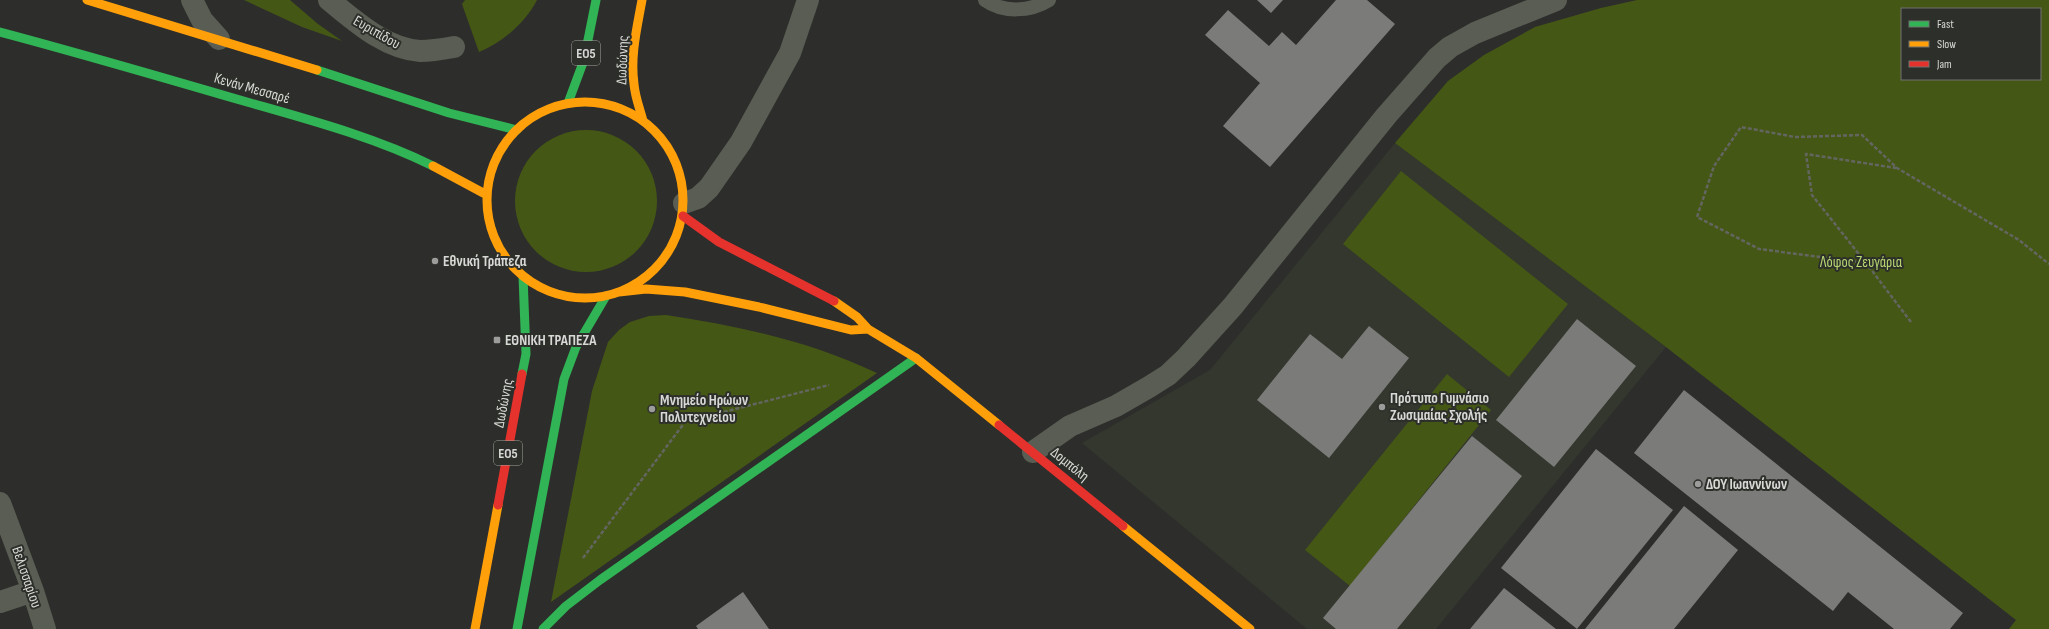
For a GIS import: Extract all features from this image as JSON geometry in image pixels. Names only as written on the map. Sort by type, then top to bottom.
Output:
[{"type":"main road","points":[[87,0],[219,39],[449,113],[517,130]]},
{"type":"main road","name":"ΕΟ5","points":[[568,104],[584,60],[596,0]]},
{"type":"main road","name":"Δωδώνης","points":[[642,0],[634,55],[633,73],[635,96],[643,121]]},
{"type":"main road","name":"Κενάν Μεσσαρέ","points":[[0,32],[121,64],[360,135],[432,164],[487,195]]},
{"type":"main road","name":"Δωδώνης","points":[[601,103],[622,109],[643,121],[659,134],[672,153],[681,176],[683,210],[678,234],[670,250],[659,266],[637,284],[606,296],[590,298],[566,296],[549,292],[523,276],[507,260],[496,242],[490,228],[487,195],[492,168],[498,155],[517,130],[531,119],[549,109],[568,104],[601,103]]},
{"type":"main road","name":"Δομπόλη","points":[[683,210],[719,242],[839,304],[857,317],[868,329],[916,358],[1250,629]]},
{"type":"main road","name":"Δωδώνης","points":[[475,629],[526,354],[523,276]]},
{"type":"main road","points":[[619,292],[646,289],[685,292],[758,307],[851,330],[868,329]]},
{"type":"main road","points":[[517,629],[564,379],[576,347],[606,296]]},
{"type":"main road","points":[[543,629],[566,606],[600,580],[916,358]]},
{"type":"street","points":[[192,0],[202,20],[219,39]]},
{"type":"street","name":"Ευριπίδου","points":[[329,0],[363,27],[402,47],[419,51],[454,47]]},
{"type":"street","points":[[683,210],[709,188],[741,142],[790,53],[808,0]]},
{"type":"street","points":[[1033,452],[1070,426],[1116,406],[1149,387],[1168,375],[1186,358],[1233,306],[1386,116],[1436,58],[1450,47],[1475,33],[1556,0]]},
{"type":"street","name":"Βελισσαρίου","points":[[0,503],[33,591],[45,629]]},
{"type":"street","points":[[0,602],[33,591]]},
{"type":"lane","points":[[985,0],[994,6],[1014,10],[1040,5],[1049,0]]},
{"type":"path","points":[[1866,263],[1759,249],[1697,217],[1714,166],[1741,127],[1795,137],[1862,135],[1897,168],[2019,240],[2049,264]]},
{"type":"path","points":[[1897,168],[1806,154],[1812,195],[1911,322]]},
{"type":"path","points":[[578,565],[685,422],[831,384]]},
{"type":"shaded area","name":"Πρότυπο Γυμνάσιο Ζωσιμαίας Σχολής","points":[[1395,143],[1666,347],[1436,629],[1307,629],[1082,443],[1210,370]]},
{"type":"green space","points":[[244,0],[290,0],[318,24],[342,41],[302,27]]},
{"type":"green space","points":[[465,0],[537,0],[520,24],[505,37],[479,52],[462,4]]},
{"type":"green space","name":"Λόφος Ζευγάρια","points":[[1637,0],[2049,0],[2049,629],[2009,629],[2016,620],[1666,347],[1395,143],[1448,81],[1484,55],[1535,27],[1601,8]]},
{"type":"green space","points":[[579,130],[593,130],[620,138],[641,156],[652,174],[656,187],[656,215],[649,235],[631,256],[620,264],[607,269],[593,272],[579,272],[552,264],[531,246],[523,235],[518,222],[515,208],[515,194],[523,167],[541,146],[552,138],[565,133]]},
{"type":"green space","points":[[1401,171],[1568,304],[1509,377],[1343,244]]},
{"type":"green space","points":[[666,315],[720,324],[800,343],[877,373],[551,602],[592,391],[608,342],[619,330],[630,322],[649,316]]},
{"type":"green space","points":[[1447,374],[1491,410],[1350,586],[1305,550]]},
{"type":"building","points":[[1257,0],[1283,0],[1271,13]]},
{"type":"building","points":[[1336,0],[1367,0],[1395,24],[1270,167],[1223,126],[1260,83],[1205,35],[1228,10],[1269,46],[1282,32],[1296,45]]},
{"type":"building","points":[[1577,319],[1636,366],[1554,467],[1496,420]]},
{"type":"building","points":[[1369,326],[1409,358],[1329,458],[1257,400],[1310,334],[1342,359]]},
{"type":"building","points":[[1684,390],[1963,613],[1950,629],[1894,629],[1848,592],[1833,611],[1634,453]]},
{"type":"building","points":[[1472,436],[1522,476],[1397,629],[1336,629],[1323,618]]},
{"type":"building","name":"ΔΟΥ Ιωαννίνων","points":[[1596,449],[1673,510],[1577,629],[1501,568]]},
{"type":"building","points":[[1684,506],[1738,550],[1674,629],[1585,629]]},
{"type":"building","points":[[1504,588],[1556,629],[1470,629]]},
{"type":"building","points":[[743,592],[769,629],[698,629],[696,626]]},
{"type":"traffic: fast","points":[[568,103],[584,60],[596,0]]},
{"type":"traffic: fast","points":[[0,32],[124,66],[318,123],[388,146],[433,166]]},
{"type":"traffic: fast","points":[[317,70],[449,113],[517,130]]},
{"type":"traffic: fast","points":[[522,374],[526,354],[523,276]]},
{"type":"traffic: fast","points":[[517,629],[564,379],[576,347],[606,296]]},
{"type":"traffic: fast","points":[[543,629],[566,606],[600,580],[916,358]]},
{"type":"traffic: slow","points":[[87,0],[317,70]]},
{"type":"traffic: slow","points":[[642,0],[635,42],[633,74],[636,98],[643,121]]},
{"type":"traffic: slow","points":[[575,102],[595,102],[623,109],[631,113],[640,118],[661,138],[667,145],[676,162],[683,190],[683,200],[683,210],[676,238],[667,255],[647,276],[640,282],[623,291],[595,298],[575,298],[547,291],[530,282],[503,255],[494,238],[491,228],[487,210],[487,190],[494,162],[503,145],[530,118],[547,109],[557,106],[575,102]]},
{"type":"traffic: slow","points":[[433,166],[487,195]]},
{"type":"traffic: slow","points":[[619,292],[646,289],[685,292],[759,307],[851,330],[868,329]]},
{"type":"traffic: slow","points":[[834,301],[857,317],[868,329],[916,358],[999,425]]},
{"type":"traffic: slow","points":[[475,629],[498,505]]},
{"type":"traffic: slow","points":[[1123,526],[1250,629]]},
{"type":"traffic: jam","points":[[683,216],[719,242],[834,301]]},
{"type":"traffic: jam","points":[[498,505],[522,374]]},
{"type":"traffic: jam","points":[[999,425],[1123,526]]},
{"type":"place","name":"Εθνική Τράπεζα","points":[[435,261]]},
{"type":"place","name":"ΕΘΝΙΚΗ ΤΡΑΠΕΖΑ","points":[[497,340]]},
{"type":"place","name":"Πρότυπο Γυμνάσιο Ζωσιμαίας Σχολής","points":[[1382,407]]},
{"type":"place","name":"Μνημείο Ηρώων Πολυτεχνείου","points":[[652,409]]},
{"type":"place","name":"ΔΟΥ Ιωαννίνων","points":[[1698,484]]}]
